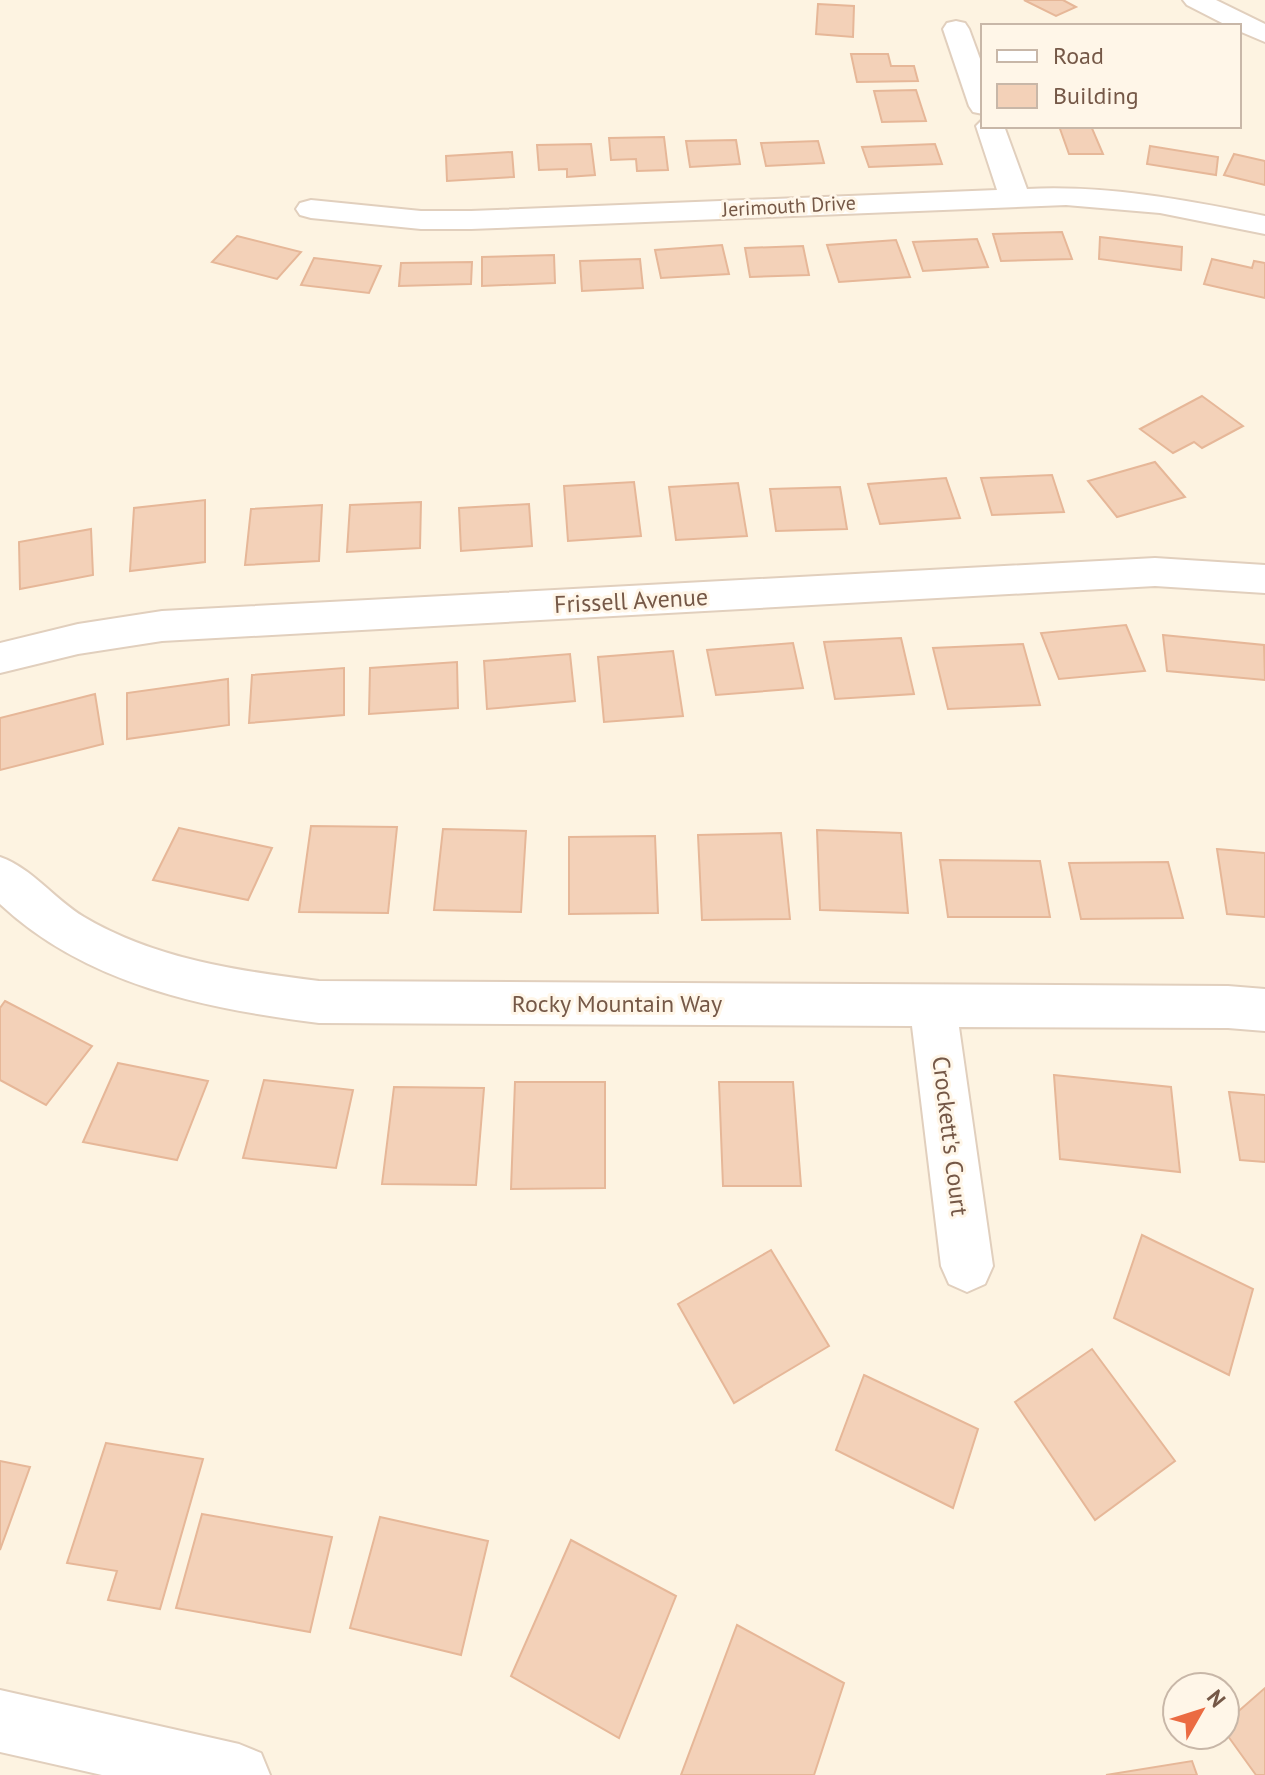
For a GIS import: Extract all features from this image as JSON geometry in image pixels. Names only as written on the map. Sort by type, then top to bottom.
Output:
[{"type":"street","points":[[1196,0],[1265,34]]},
{"type":"street","points":[[956,29],[981,100]]},
{"type":"street","points":[[991,128],[1014,195]]},
{"type":"street","name":"Jerimouth Drive","points":[[311,209],[421,220],[471,220],[1014,195],[1160,204],[1265,225]]},
{"type":"street","name":"Frissell Avenue","points":[[0,658],[91,636],[177,625],[1155,572],[1265,579]]},
{"type":"street","name":"Rocky Mountain Way","points":[[0,876],[44,915],[93,944],[199,984],[251,995],[319,1002],[1228,1007],[1265,1010]]},
{"type":"street","name":"Crockett's Court","points":[[933,1006],[967,1266]]},
{"type":"street","points":[[0,1721],[239,1775]]},
{"type":"building","points":[[1024,0],[1063,0],[1076,7],[1056,16]]},
{"type":"building","points":[[818,4],[854,6],[853,37],[816,34]]},
{"type":"building","points":[[851,54],[888,54],[891,66],[914,66],[918,81],[857,82]]},
{"type":"building","points":[[916,90],[926,121],[882,122],[874,91]]},
{"type":"building","points":[[1060,128],[1092,128],[1103,154],[1069,154]]},
{"type":"building","points":[[664,137],[668,170],[637,171],[636,159],[611,160],[609,138]]},
{"type":"building","points":[[736,140],[740,164],[690,167],[686,141]]},
{"type":"building","points":[[818,141],[824,163],[766,166],[761,143]]},
{"type":"building","points":[[591,144],[595,175],[567,177],[567,169],[539,170],[537,145]]},
{"type":"building","points":[[935,144],[942,164],[869,167],[862,147]]},
{"type":"building","points":[[1150,146],[1218,157],[1216,175],[1147,164]]},
{"type":"building","points":[[512,152],[514,177],[447,181],[446,156]]},
{"type":"building","points":[[1234,154],[1265,161],[1265,185],[1224,175]]},
{"type":"building","points":[[1062,232],[1072,259],[1001,261],[993,234]]},
{"type":"building","points":[[237,236],[301,252],[277,279],[212,262]]},
{"type":"building","points":[[1100,237],[1182,247],[1181,270],[1099,259]]},
{"type":"building","points":[[977,239],[988,267],[923,271],[913,242]]},
{"type":"building","points":[[896,240],[910,277],[839,282],[827,245]]},
{"type":"building","points":[[722,245],[729,274],[661,278],[655,250]]},
{"type":"building","points":[[803,246],[809,275],[750,277],[745,248]]},
{"type":"building","points":[[554,255],[555,283],[482,286],[482,257]]},
{"type":"building","points":[[314,258],[381,266],[369,293],[301,285]]},
{"type":"building","points":[[640,259],[643,288],[582,291],[580,261]]},
{"type":"building","points":[[1212,259],[1252,268],[1254,261],[1265,263],[1265,298],[1204,284]]},
{"type":"building","points":[[472,262],[471,284],[399,286],[401,263]]},
{"type":"building","points":[[1202,396],[1243,426],[1202,448],[1194,442],[1173,453],[1140,429]]},
{"type":"building","points":[[1155,462],[1185,497],[1117,517],[1088,481]]},
{"type":"building","points":[[1052,475],[1064,512],[992,515],[981,478]]},
{"type":"building","points":[[946,478],[960,518],[880,524],[868,484]]},
{"type":"building","points":[[634,482],[641,536],[568,541],[564,486]]},
{"type":"building","points":[[738,483],[747,536],[676,540],[669,487]]},
{"type":"building","points":[[840,487],[847,529],[776,531],[770,489]]},
{"type":"building","points":[[205,500],[205,562],[130,571],[134,508]]},
{"type":"building","points":[[421,502],[420,548],[347,552],[350,505]]},
{"type":"building","points":[[529,504],[532,546],[461,551],[459,508]]},
{"type":"building","points":[[322,505],[319,561],[245,565],[251,509]]},
{"type":"building","points":[[91,529],[93,575],[20,589],[19,542]]},
{"type":"building","points":[[1126,625],[1145,671],[1059,679],[1041,633]]},
{"type":"building","points":[[1163,635],[1264,645],[1265,680],[1167,671]]},
{"type":"building","points":[[901,638],[914,694],[835,699],[824,642]]},
{"type":"building","points":[[793,643],[803,688],[716,695],[707,650]]},
{"type":"building","points":[[1023,644],[1040,705],[948,709],[933,648]]},
{"type":"building","points":[[673,651],[683,716],[604,722],[598,657]]},
{"type":"building","points":[[570,654],[575,701],[487,709],[484,661]]},
{"type":"building","points":[[457,662],[458,708],[369,714],[370,668]]},
{"type":"building","points":[[344,668],[344,715],[249,723],[252,675]]},
{"type":"building","points":[[228,679],[229,725],[127,739],[127,693]]},
{"type":"building","points":[[95,694],[103,744],[0,770],[0,718]]},
{"type":"building","points":[[311,826],[397,827],[388,913],[299,912]]},
{"type":"building","points":[[179,828],[272,848],[248,900],[153,880]]},
{"type":"building","points":[[443,829],[526,831],[521,912],[434,910]]},
{"type":"building","points":[[817,830],[901,833],[908,913],[820,910]]},
{"type":"building","points":[[781,833],[790,919],[702,920],[698,835]]},
{"type":"building","points":[[655,836],[658,913],[569,914],[569,837]]},
{"type":"building","points":[[1217,849],[1265,853],[1265,917],[1227,914]]},
{"type":"building","points":[[940,860],[1040,861],[1050,917],[948,917]]},
{"type":"building","points":[[1168,862],[1183,918],[1081,919],[1069,863]]},
{"type":"building","points":[[5,1001],[92,1046],[46,1105],[0,1080],[0,1008]]},
{"type":"building","points":[[118,1063],[208,1081],[177,1160],[83,1142]]},
{"type":"building","points":[[1054,1075],[1171,1087],[1180,1172],[1060,1159]]},
{"type":"building","points":[[264,1080],[353,1090],[336,1168],[243,1158]]},
{"type":"building","points":[[515,1082],[605,1082],[605,1188],[511,1189]]},
{"type":"building","points":[[719,1082],[793,1082],[801,1186],[723,1186]]},
{"type":"building","points":[[394,1087],[484,1088],[476,1185],[382,1184]]},
{"type":"building","points":[[1229,1092],[1265,1095],[1265,1162],[1240,1160]]},
{"type":"building","points":[[1142,1235],[1253,1289],[1229,1375],[1114,1318]]},
{"type":"building","points":[[771,1250],[829,1346],[734,1403],[678,1304]]},
{"type":"building","points":[[1092,1349],[1175,1461],[1095,1520],[1015,1402]]},
{"type":"building","points":[[864,1375],[978,1429],[953,1508],[836,1450]]},
{"type":"building","points":[[106,1443],[203,1459],[160,1609],[108,1600],[117,1571],[67,1563]]},
{"type":"building","points":[[0,1461],[30,1467],[0,1550]]},
{"type":"building","points":[[202,1514],[332,1537],[310,1632],[176,1608]]},
{"type":"building","points":[[380,1517],[488,1541],[461,1655],[350,1628]]},
{"type":"building","points":[[571,1540],[676,1596],[619,1738],[511,1676]]},
{"type":"building","points":[[737,1625],[844,1683],[814,1775],[681,1775]]},
{"type":"building","points":[[1265,1688],[1265,1775],[1256,1775],[1239,1751],[1241,1709]]},
{"type":"building","points":[[1192,1761],[1197,1775],[1106,1775]]}]
